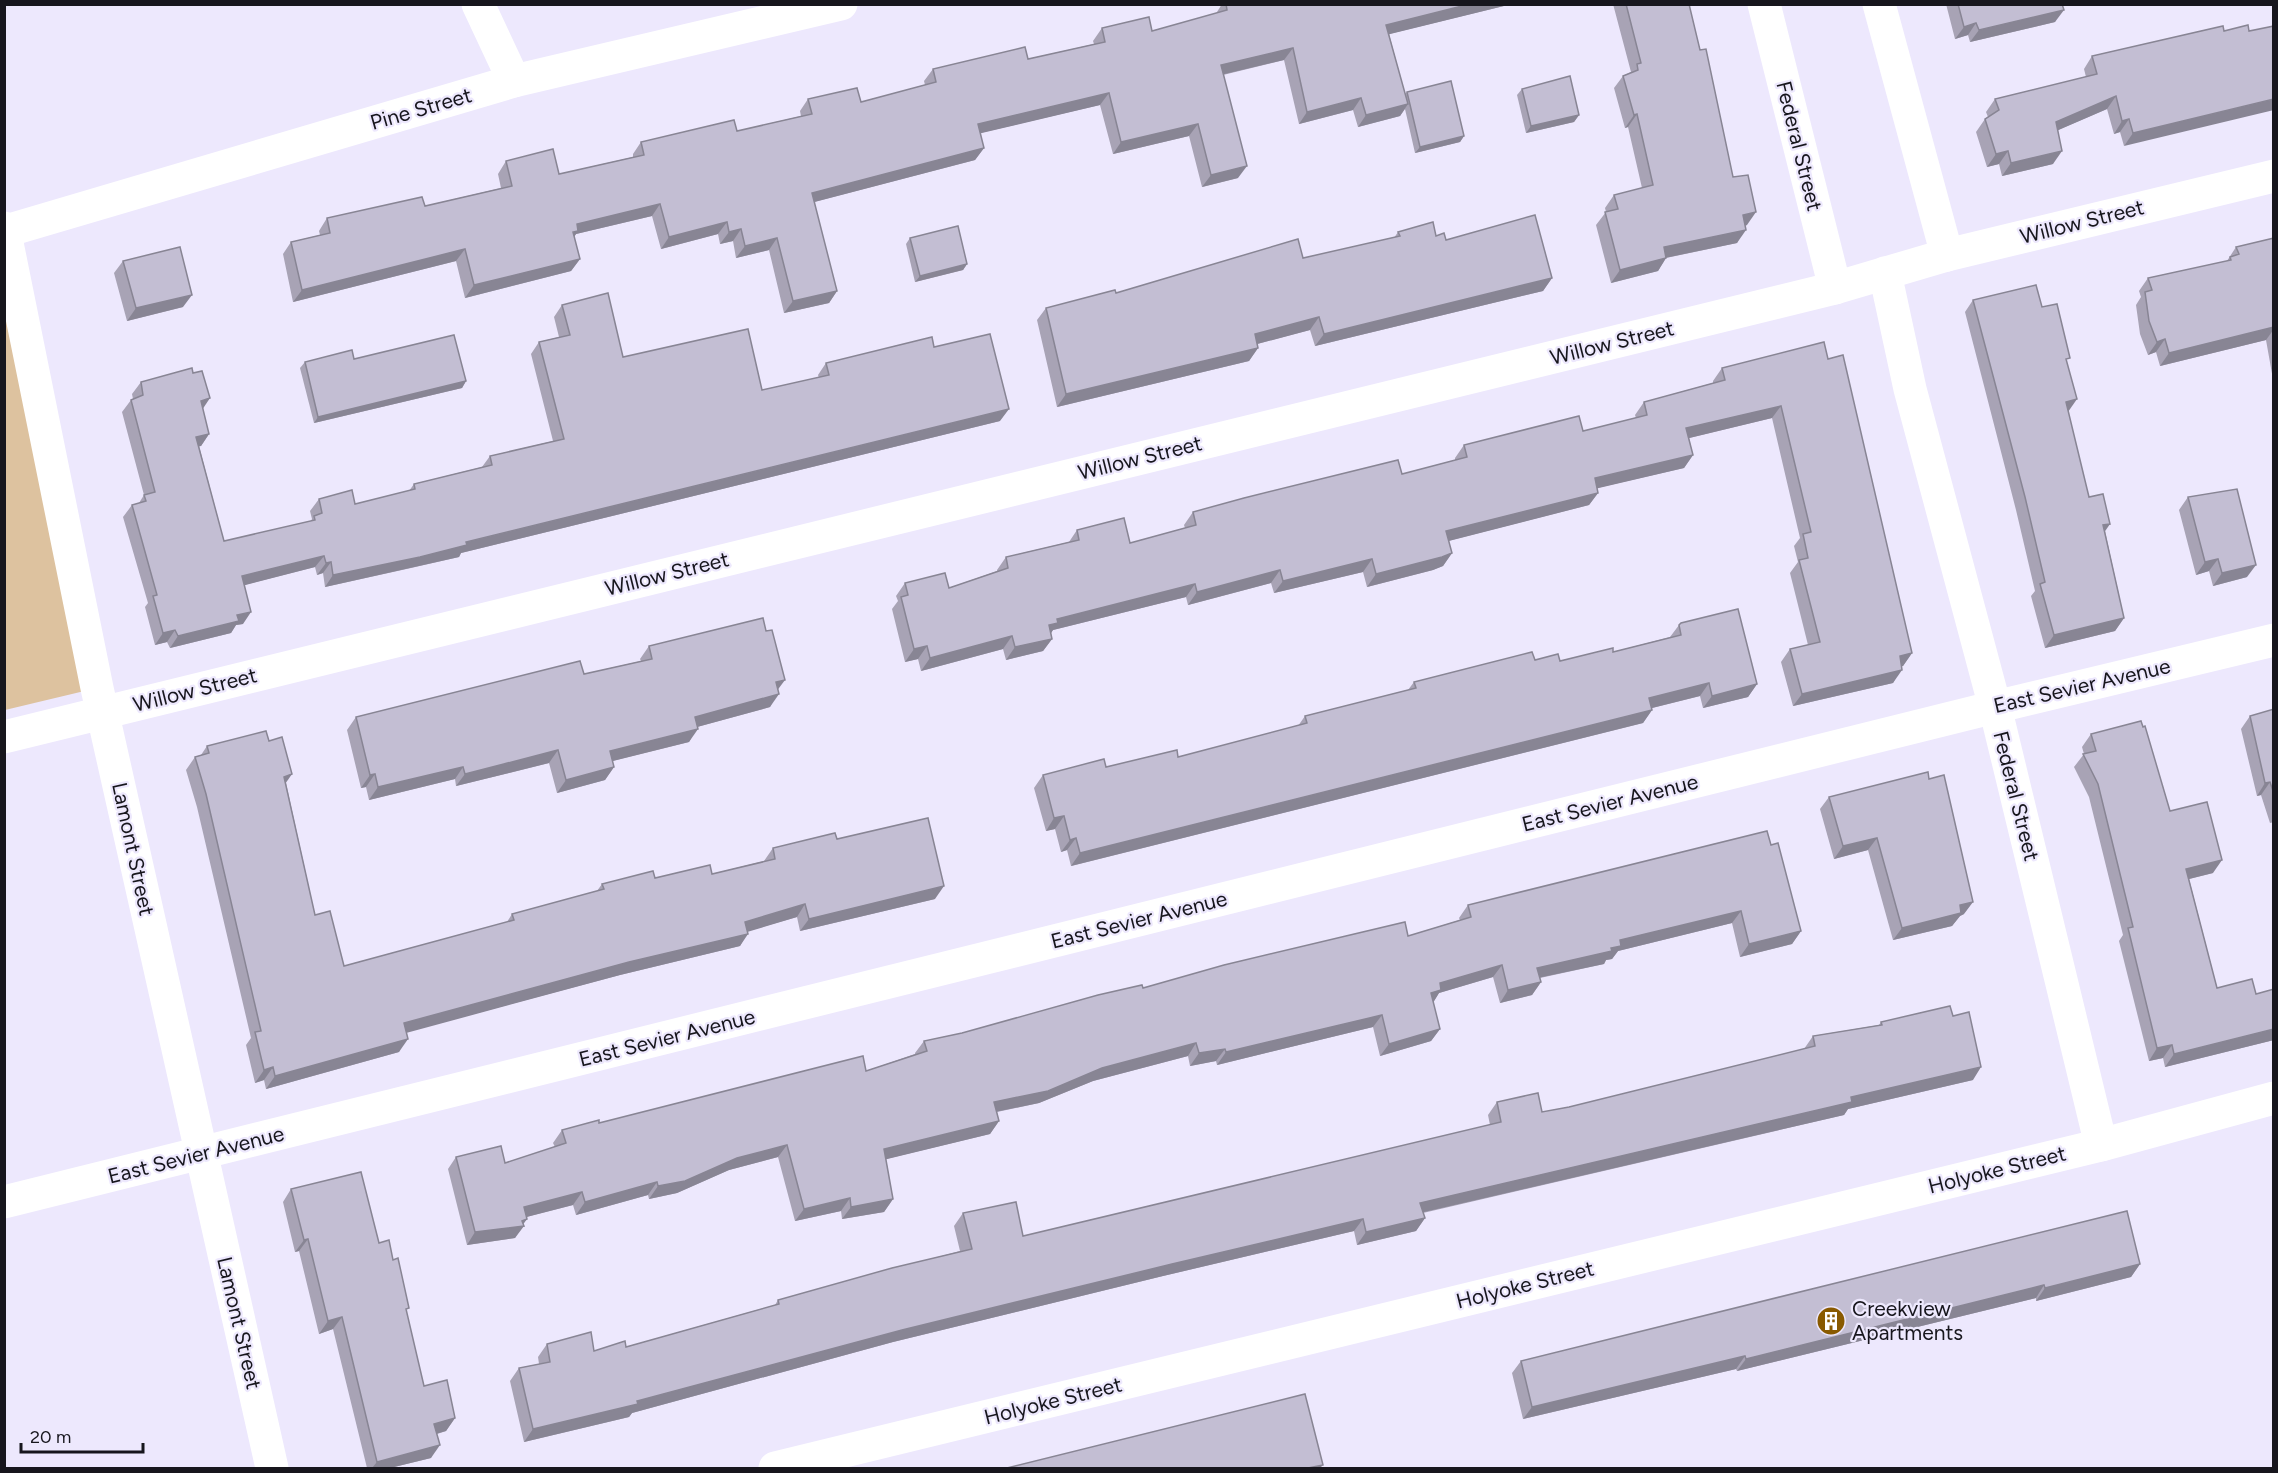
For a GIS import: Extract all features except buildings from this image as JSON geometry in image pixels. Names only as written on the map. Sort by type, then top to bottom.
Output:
[{"type":"street","points":[[478,4],[513,81]]},
{"type":"street","name":"Pine Street","points":[[5,229],[513,81],[841,4]]},
{"type":"street","name":"Federal Street","points":[[1764,4],[1835,288]]},
{"type":"street","points":[[1879,4],[1947,255]]},
{"type":"street","name":"Willow Street","points":[[4,737],[1835,288],[1947,255],[2274,176]]},
{"type":"street","name":"Lamont Street","points":[[5,229],[103,712],[200,1155],[272,1468]]},
{"type":"street","name":"Federal Street","points":[[1885,273],[1910,389],[1995,707],[2101,1145]]},
{"type":"street","name":"East Sevier Avenue","points":[[4,1202],[1995,707],[2274,640]]},
{"type":"street","name":"Holyoke Street","points":[[775,1468],[2101,1145],[2274,1098]]},
{"type":"shaded area","points":[[4,229],[97,688],[5,710],[4,710]]},
{"type":"place","name":"Creekview Apartments","points":[[1831,1321]]}]
